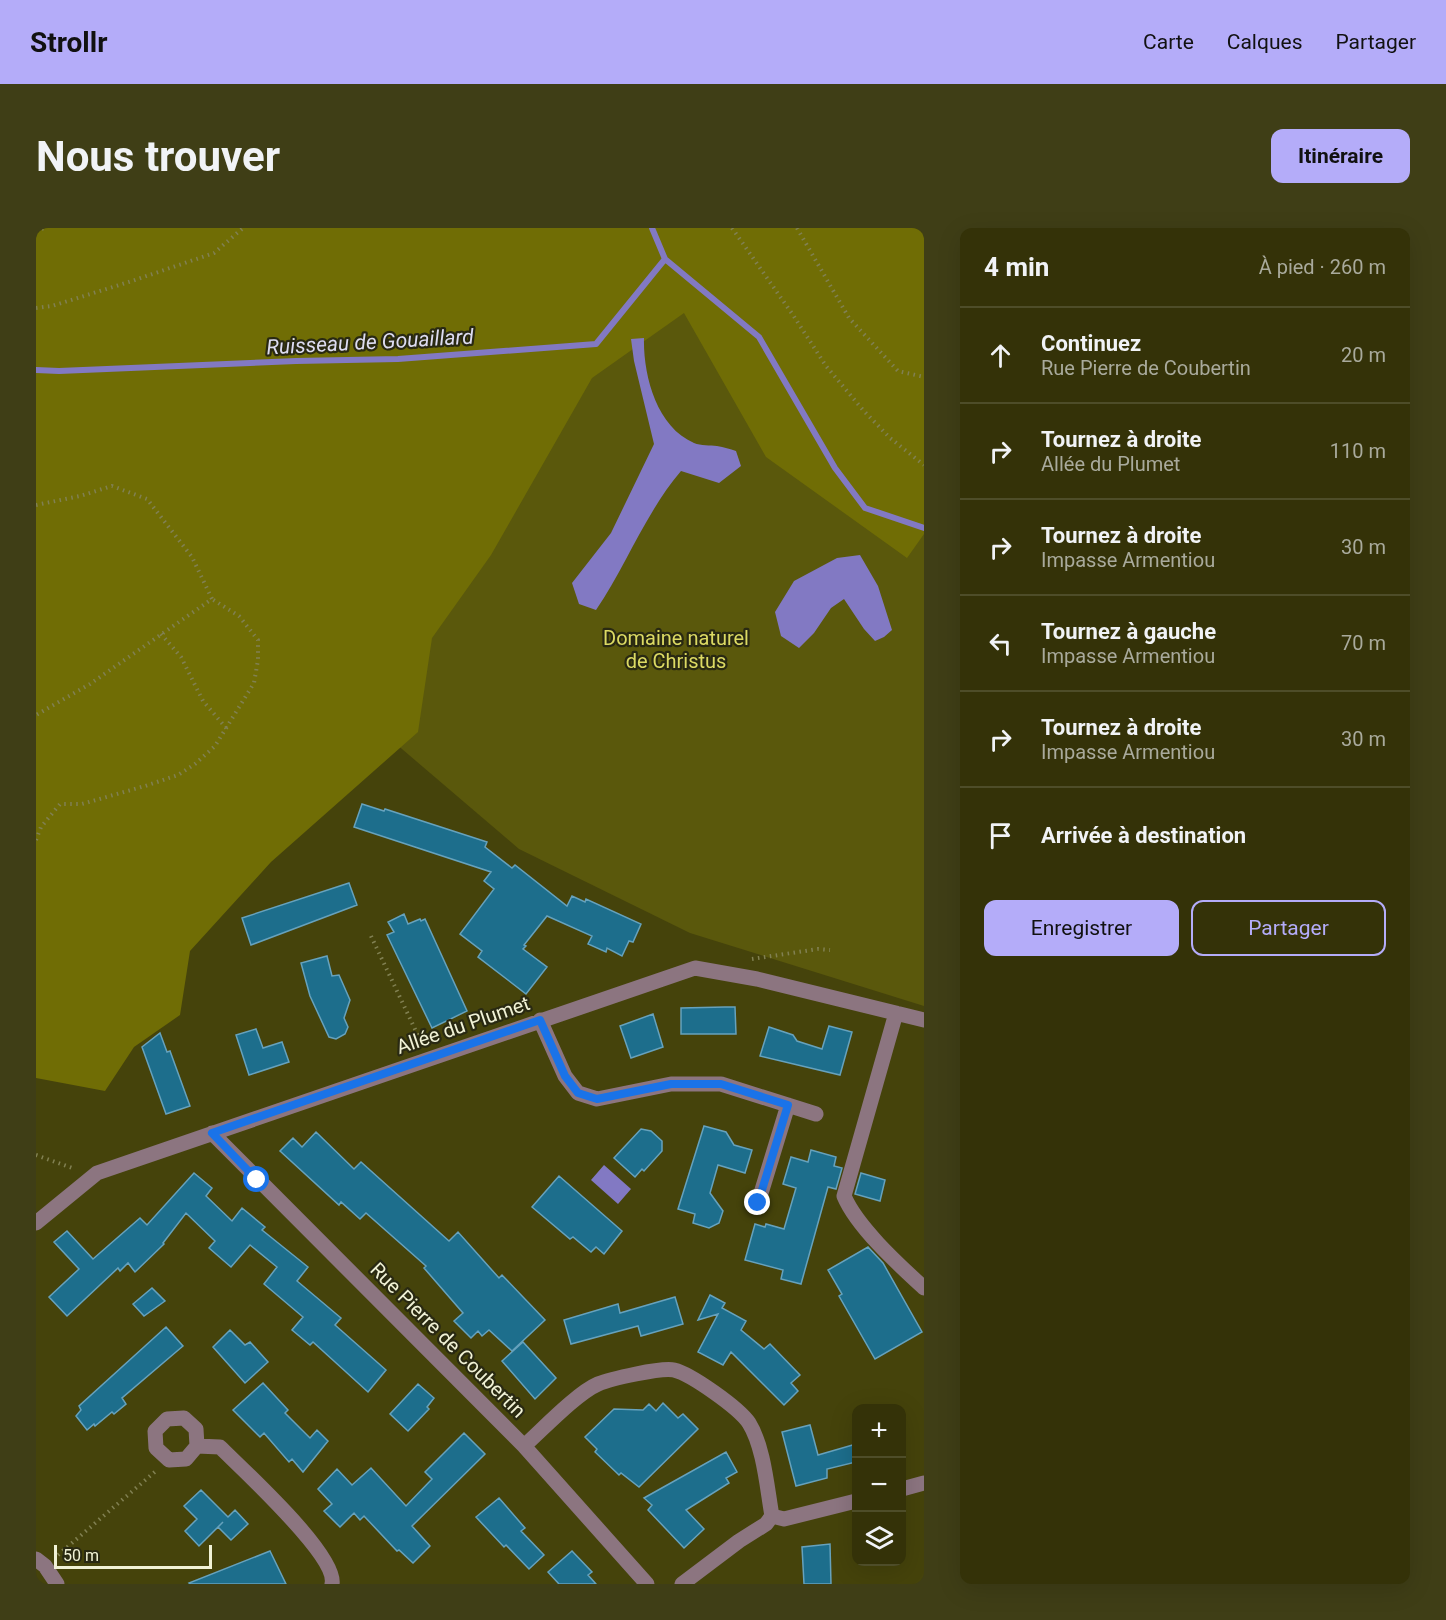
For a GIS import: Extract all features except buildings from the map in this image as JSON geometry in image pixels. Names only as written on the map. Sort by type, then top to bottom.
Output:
[{"type":"street","name":"Allée du Plumet","points":[[36,1223],[97,1173],[695,968],[757,979],[924,1020]]},
{"type":"street","points":[[896,1013],[844,1196],[848,1206],[891,1258],[924,1288]]},
{"type":"street","points":[[540,1020],[565,1076],[578,1093],[597,1099],[671,1084],[721,1084],[816,1114]]},
{"type":"street","points":[[758,1203],[788,1105]]},
{"type":"street","name":"Rue Pierre de Coubertin","points":[[212,1133],[524,1446],[647,1584]]},
{"type":"street","points":[[524,1446],[596,1384],[630,1375],[673,1370],[713,1391],[748,1422],[759,1450],[772,1516],[766,1524],[739,1541],[682,1584]]},
{"type":"street","points":[[184,1418],[196,1429],[197,1446],[186,1459],[169,1460],[156,1448],[155,1431],[167,1419],[184,1418]]},
{"type":"street","points":[[197,1446],[220,1447],[307,1535],[326,1560],[332,1584]]},
{"type":"street","points":[[906,1488],[924,1483]]},
{"type":"street","points":[[772,1516],[784,1520],[852,1502]]},
{"type":"street","points":[[41,1562],[57,1584]]},
{"type":"path","points":[[36,230],[45,228]]},
{"type":"path","points":[[36,308],[52,306],[121,285],[214,253],[243,228]]},
{"type":"path","points":[[732,228],[826,366],[862,410],[890,438],[924,465]]},
{"type":"path","points":[[796,228],[849,318],[897,371],[924,377]]},
{"type":"path","points":[[36,505],[81,496],[112,486],[147,499],[192,557],[212,599],[239,616],[258,640],[258,660],[254,683],[215,746],[195,764],[178,775],[82,804],[60,804],[41,827],[36,840]]},
{"type":"path","points":[[36,715],[90,684],[212,599]]},
{"type":"path","points":[[161,634],[181,657],[203,701],[226,729]]},
{"type":"path","points":[[371,936],[421,1041]]},
{"type":"path","points":[[743,960],[830,950]]},
{"type":"path","points":[[36,1155],[93,1176]]},
{"type":"path","points":[[41,1562],[169,1460]]},
{"type":"green space","name":"Domaine naturel de Christus","points":[[707,228],[924,440],[924,1006],[690,933],[519,849],[354,708],[425,565]]},
{"type":"shaded area","points":[[36,228],[924,228],[924,534],[907,558],[766,457],[684,313],[592,378],[491,555],[432,638],[418,732],[271,862],[190,951],[180,1015],[134,1047],[105,1091],[36,1078]]},
{"type":"shaded area","points":[[644,338],[649,383],[661,412],[670,425],[694,443],[720,446],[736,451],[741,466],[719,483],[681,471],[657,504],[596,610],[579,604],[572,583],[611,533],[654,444],[631,339]]},
{"type":"shaded area","points":[[860,555],[878,586],[892,630],[875,641],[844,599],[831,608],[814,633],[799,648],[781,636],[775,612],[794,581],[837,558]]},
{"type":"shaded area","points":[[604,1165],[631,1189],[618,1204],[591,1180]]},
{"type":"waterway","points":[[652,228],[665,259],[759,337],[835,468],[865,508],[924,528]]},
{"type":"waterway","name":"Ruisseau de Gouaillard","points":[[36,370],[398,359],[596,344],[665,259]]},
{"type":"route","points":[[257,1180],[212,1133],[540,1020],[565,1076],[578,1093],[597,1099],[671,1084],[721,1084],[788,1105],[758,1203]]}]
